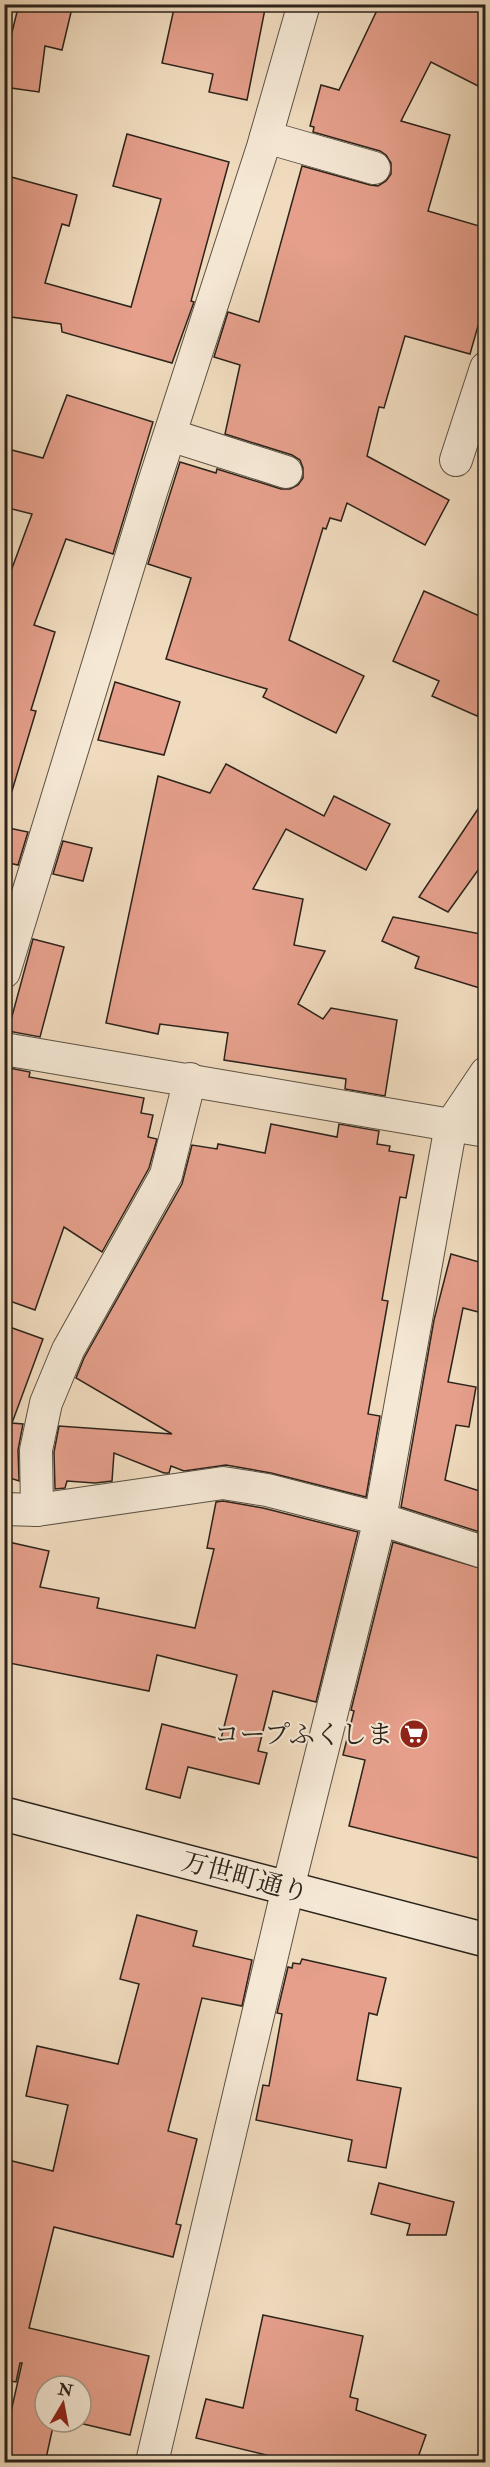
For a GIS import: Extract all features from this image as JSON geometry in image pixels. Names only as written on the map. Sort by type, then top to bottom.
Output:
[{"type":"street","points":[[4,972],[170,435],[266,138],[304,4]]},
{"type":"street","points":[[266,138],[374,168]]},
{"type":"street","points":[[456,460],[486,368]]},
{"type":"street","points":[[170,435],[286,471]]},
{"type":"street","points":[[4,1049],[486,1131]]},
{"type":"street","points":[[152,2463],[288,1888],[380,1519],[451,1125],[486,1073]]},
{"type":"street","points":[[37,1510],[36,1450],[46,1403],[68,1350],[166,1175],[190,1079]]},
{"type":"street","points":[[4,1509],[37,1510],[223,1483],[267,1490],[380,1519],[486,1553]]},
{"type":"street","name":"万世町通り","points":[[4,1814],[486,1940]]},
{"type":"building","points":[[19,4],[73,4],[62,50],[45,46],[39,92],[4,87],[4,64]]},
{"type":"building","points":[[175,4],[266,4],[247,100],[209,92],[213,74],[162,63]]},
{"type":"building","points":[[380,4],[463,4],[486,16],[486,90],[431,62],[401,121],[450,135],[428,211],[486,228],[486,298],[470,354],[405,336],[384,408],[379,407],[367,456],[449,500],[425,545],[347,503],[341,521],[330,518],[326,529],[323,528],[289,640],[364,676],[336,733],[263,697],[267,689],[166,659],[191,578],[148,564],[180,462],[216,473],[217,469],[281,489],[290,489],[298,485],[303,478],[300,460],[292,455],[225,434],[240,365],[214,357],[228,312],[259,322],[302,166],[378,186],[391,174],[391,163],[380,151],[313,132],[314,127],[310,126],[321,85],[339,90]]},
{"type":"building","points":[[127,134],[229,162],[191,301],[194,302],[172,363],[62,332],[61,324],[4,316],[4,175],[77,195],[69,226],[62,224],[45,283],[131,307],[161,199],[113,186]]},
{"type":"building","points":[[67,395],[153,422],[113,554],[66,539],[34,625],[55,632],[31,710],[36,711],[12,791],[4,790],[4,590],[32,514],[4,507],[4,448],[43,458]]},
{"type":"building","points":[[424,591],[486,619],[486,696],[477,716],[432,696],[439,681],[393,661]]},
{"type":"building","points":[[115,682],[180,702],[164,755],[98,740]]},
{"type":"building","points":[[226,764],[324,816],[334,796],[390,824],[366,870],[286,829],[253,889],[303,899],[294,945],[325,951],[298,1004],[323,1019],[331,1008],[397,1020],[385,1096],[345,1089],[346,1079],[224,1060],[228,1033],[160,1024],[158,1034],[106,1023],[158,776],[210,793]]},
{"type":"building","points":[[486,797],[486,859],[448,912],[419,897]]},
{"type":"building","points":[[4,827],[28,832],[18,865],[4,862]]},
{"type":"building","points":[[63,841],[92,848],[83,881],[53,874]]},
{"type":"building","points":[[393,917],[486,935],[486,990],[415,968],[419,957],[382,941]]},
{"type":"building","points":[[33,939],[64,947],[40,1037],[8,1031]]},
{"type":"building","points":[[4,1067],[30,1072],[29,1077],[144,1098],[141,1113],[153,1115],[148,1137],[157,1139],[149,1168],[102,1252],[64,1227],[35,1310],[4,1299]]},
{"type":"building","points":[[271,1124],[337,1137],[339,1124],[379,1131],[377,1144],[390,1146],[389,1151],[414,1155],[406,1198],[400,1197],[382,1300],[388,1301],[368,1414],[380,1416],[366,1497],[271,1473],[226,1465],[184,1471],[171,1466],[169,1473],[164,1473],[114,1453],[112,1481],[95,1483],[67,1481],[65,1488],[55,1489],[54,1452],[59,1426],[172,1434],[76,1378],[84,1358],[182,1184],[192,1145],[217,1149],[218,1144],[265,1153]]},
{"type":"building","points":[[451,1254],[486,1264],[486,1314],[463,1308],[448,1382],[476,1387],[469,1427],[456,1425],[445,1480],[486,1493],[486,1534],[401,1507],[434,1320]]},
{"type":"building","points":[[4,1325],[43,1339],[12,1423],[23,1424],[18,1450],[19,1481],[4,1476]]},
{"type":"building","points":[[223,1501],[263,1508],[358,1532],[316,1702],[273,1691],[258,1751],[267,1753],[259,1784],[188,1767],[180,1798],[146,1789],[162,1724],[221,1739],[237,1675],[157,1655],[149,1691],[4,1662],[4,1541],[49,1551],[40,1587],[99,1598],[97,1608],[195,1628],[214,1549],[207,1548],[216,1502]]},
{"type":"building","points":[[393,1542],[486,1570],[486,1860],[349,1826],[365,1760],[343,1755],[354,1711],[351,1710]]},
{"type":"building","points":[[137,1915],[197,1931],[193,1946],[252,1960],[242,2006],[202,1998],[168,2131],[197,2139],[176,2224],[181,2225],[173,2257],[54,2227],[29,2328],[149,2356],[130,2435],[93,2426],[93,2374],[33,2374],[33,2434],[51,2434],[45,2463],[4,2463],[4,2443],[22,2363],[20,2363],[16,2382],[4,2380],[4,2159],[53,2171],[68,2105],[26,2096],[37,2046],[118,2064],[139,1984],[120,1979]]},
{"type":"building","points":[[302,1959],[386,1978],[377,2015],[369,2013],[357,2080],[401,2088],[386,2168],[348,2161],[352,2140],[256,2120],[263,2085],[269,2086],[282,2014],[277,2013],[288,1967],[292,1968],[293,1963],[300,1964]]},
{"type":"building","points":[[379,2183],[454,2202],[446,2235],[407,2235],[410,2224],[371,2214]]},
{"type":"building","points":[[263,2315],[363,2336],[350,2397],[358,2399],[356,2410],[426,2435],[416,2463],[299,2463],[196,2438],[206,2399],[243,2408]]},
{"type":"place","name":"コープふくしま","points":[[414,1734]]}]
